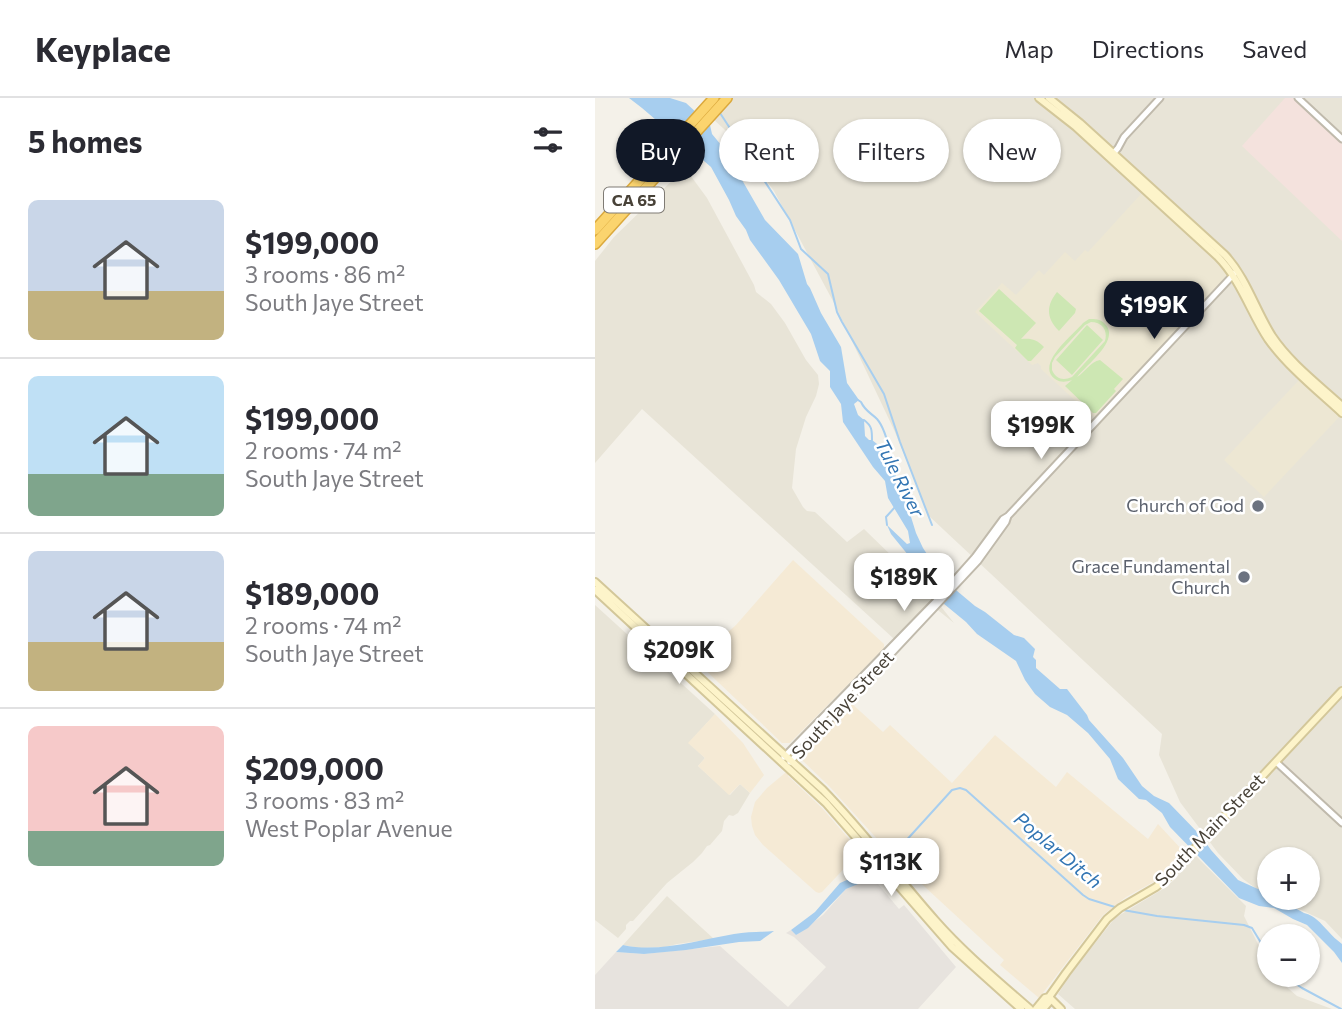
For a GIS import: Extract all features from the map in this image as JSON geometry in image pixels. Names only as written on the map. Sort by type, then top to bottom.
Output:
[{"type":"highway","name":"CA 65","points":[[709,111],[714,98]]},
{"type":"highway","name":"CA 65","points":[[702,119],[727,98]]},
{"type":"highway","name":"CA 65","points":[[595,230],[642,182]]},
{"type":"highway","name":"CA 65","points":[[595,244],[647,182]]},
{"type":"main road","points":[[1039,98],[1112,155],[1219,249],[1276,341],[1342,406]]},
{"type":"main road","points":[[1049,98],[1071,115],[1235,273],[1269,341],[1342,413]]},
{"type":"main road","points":[[1193,233],[1219,249]]},
{"type":"main road","points":[[1318,390],[1330,395]]},
{"type":"main road","points":[[595,582],[786,760]]},
{"type":"main road","points":[[595,590],[841,809],[951,937],[1020,1006],[1030,1009]]},
{"type":"main road","name":"South Main Street","points":[[1036,1009],[1049,997],[1103,923],[1126,904],[1158,886],[1190,855],[1342,691]]},
{"type":"main road","points":[[1049,997],[1061,1009]]},
{"type":"main road","name":"South Main Street","points":[[1043,1009],[1049,1002],[1049,997]]},
{"type":"street","points":[[1112,155],[1124,137],[1160,98]]},
{"type":"street","points":[[1298,98],[1342,139]]},
{"type":"street","name":"South Jaye Street","points":[[786,760],[978,561],[1008,516],[1235,273]]},
{"type":"street","points":[[1276,762],[1342,823]]},
{"type":"shaded area","points":[[731,98],[1342,98],[1342,939],[1325,921],[1301,910],[1320,910],[1320,847],[1257,847],[1257,889],[1243,879],[1218,853],[1180,802],[1159,755],[1162,734],[929,516],[895,432],[834,303],[767,182],[819,182],[819,119],[719,119],[719,124],[713,119]]},
{"type":"shaded area","points":[[1285,98],[1293,98],[1342,144],[1342,241],[1242,146]]},
{"type":"shaded area","points":[[671,182],[695,182],[707,198],[756,292],[771,304],[818,375],[816,396],[796,449],[792,488],[803,507],[807,511],[815,512],[847,542],[864,529],[931,594],[954,623],[929,603],[893,638],[642,409],[595,463],[595,261],[614,237]]},
{"type":"shaded area","points":[[1141,194],[1221,265],[1228,275],[1096,417],[1041,369],[1038,363],[1032,365],[975,312],[1002,283],[1016,295],[1039,270],[1044,275],[1065,252],[1075,261],[1085,250],[1088,252]]},
{"type":"shaded area","points":[[1299,380],[1341,415],[1264,497],[1224,460]]},
{"type":"shaded area","points":[[793,560],[884,644],[884,648],[790,743],[782,743],[698,663],[736,625]]},
{"type":"shaded area","points":[[595,605],[715,714],[689,743],[705,758],[698,766],[730,795],[740,784],[750,793],[738,813],[729,815],[724,821],[722,831],[710,845],[667,883],[633,921],[626,925],[618,938],[595,920]]},
{"type":"shaded area","points":[[850,702],[883,732],[890,725],[952,783],[995,735],[1056,787],[1067,772],[1148,839],[1158,824],[1184,852],[1159,879],[1126,897],[1103,915],[1039,998],[1000,965],[1004,960],[899,863],[803,761],[802,756]]},
{"type":"shaded area","points":[[715,714],[743,743],[764,775],[750,793],[740,784],[729,795],[698,766],[705,758],[688,743]]},
{"type":"shaded area","points":[[785,773],[822,808],[862,854],[854,858],[819,893],[763,845],[752,826],[751,817],[755,802]]},
{"type":"shaded area","points":[[1195,855],[1246,906],[1244,916],[1257,942],[1257,987],[1287,987],[1297,996],[1332,1009],[1075,1009],[1058,994],[1115,918],[1174,880]]},
{"type":"shaded area","points":[[873,878],[899,909],[904,905],[956,967],[918,1009],[595,1009],[595,975],[616,952],[644,954],[720,946],[788,1007],[826,967],[794,937],[786,933],[791,930],[796,935],[823,915],[846,889]]},
{"type":"shaded area","points":[[667,896],[714,939],[665,947],[640,948],[623,945]]},
{"type":"green space","points":[[999,289],[1036,323],[1021,339],[1033,340],[1044,347],[1031,361],[979,311]]},
{"type":"green space","points":[[1057,292],[1076,309],[1059,331],[1049,312]]},
{"type":"green space","points":[[1089,319],[1101,321],[1108,329],[1109,336],[1101,351],[1077,377],[1100,360],[1123,379],[1096,413],[1065,386],[1072,380],[1059,381],[1050,373],[1052,358]],"holes":[[[1095,322],[1105,330],[1105,341],[1072,377],[1058,377],[1052,370],[1055,357],[1085,325]]]},
{"type":"green space","points":[[1087,325],[1103,340],[1072,375],[1056,360]]},
{"type":"water","points":[[629,98],[670,98],[686,103],[703,119],[655,119]]},
{"type":"water","points":[[705,120],[719,142],[719,182],[705,162]]},
{"type":"water","points":[[719,182],[743,182],[765,220],[798,254],[807,284],[841,347],[847,383],[859,400],[854,404],[858,415],[864,420],[865,436],[890,453],[895,464],[897,492],[907,504],[923,548],[944,580],[1014,635],[1024,638],[1035,649],[1033,657],[1036,660],[1036,668],[1060,689],[1067,689],[1142,786],[1169,803],[1238,880],[1257,889],[1257,905],[1239,898],[1170,827],[1162,813],[1146,800],[1139,799],[1118,779],[1110,759],[1088,733],[1035,694],[1016,661],[977,634],[924,583],[917,566],[887,525],[907,544],[910,543],[908,531],[888,498],[885,481],[843,422],[841,404],[830,387],[830,371],[820,361],[811,334],[779,280],[750,240]]},
{"type":"water","points":[[866,869],[873,878],[846,889],[808,928],[796,935],[791,930],[815,912],[840,883]]},
{"type":"water","points":[[1277,910],[1299,910],[1312,916],[1342,944],[1342,963],[1320,938],[1320,924],[1305,924]]},
{"type":"water","points":[[774,931],[760,941],[644,954],[616,952],[623,945],[665,947],[734,934]]},
{"type":"waterway","name":"Tule River","points":[[720,113],[790,220],[801,249],[828,274],[837,312],[884,394],[932,525]]},
{"type":"waterway","name":"Tule River","points":[[858,400],[879,422],[890,453]]},
{"type":"waterway","name":"Tule River","points":[[862,421],[870,426],[872,440]]},
{"type":"waterway","name":"Tule River","points":[[887,525],[886,517],[896,506]]},
{"type":"waterway","name":"Poplar Ditch","points":[[893,855],[952,790],[960,788],[966,790],[1083,895],[1118,908]]},
{"type":"waterway","name":"Poplar Ditch","points":[[1123,910],[1244,925],[1252,928],[1257,936]]},
{"type":"waterway","name":"Poplar Ditch","points":[[1300,987],[1341,1009]]},
{"type":"place","name":"Church of God","points":[[1258,506]]},
{"type":"place","name":"Grace Fundamental Church","points":[[1244,577]]}]
